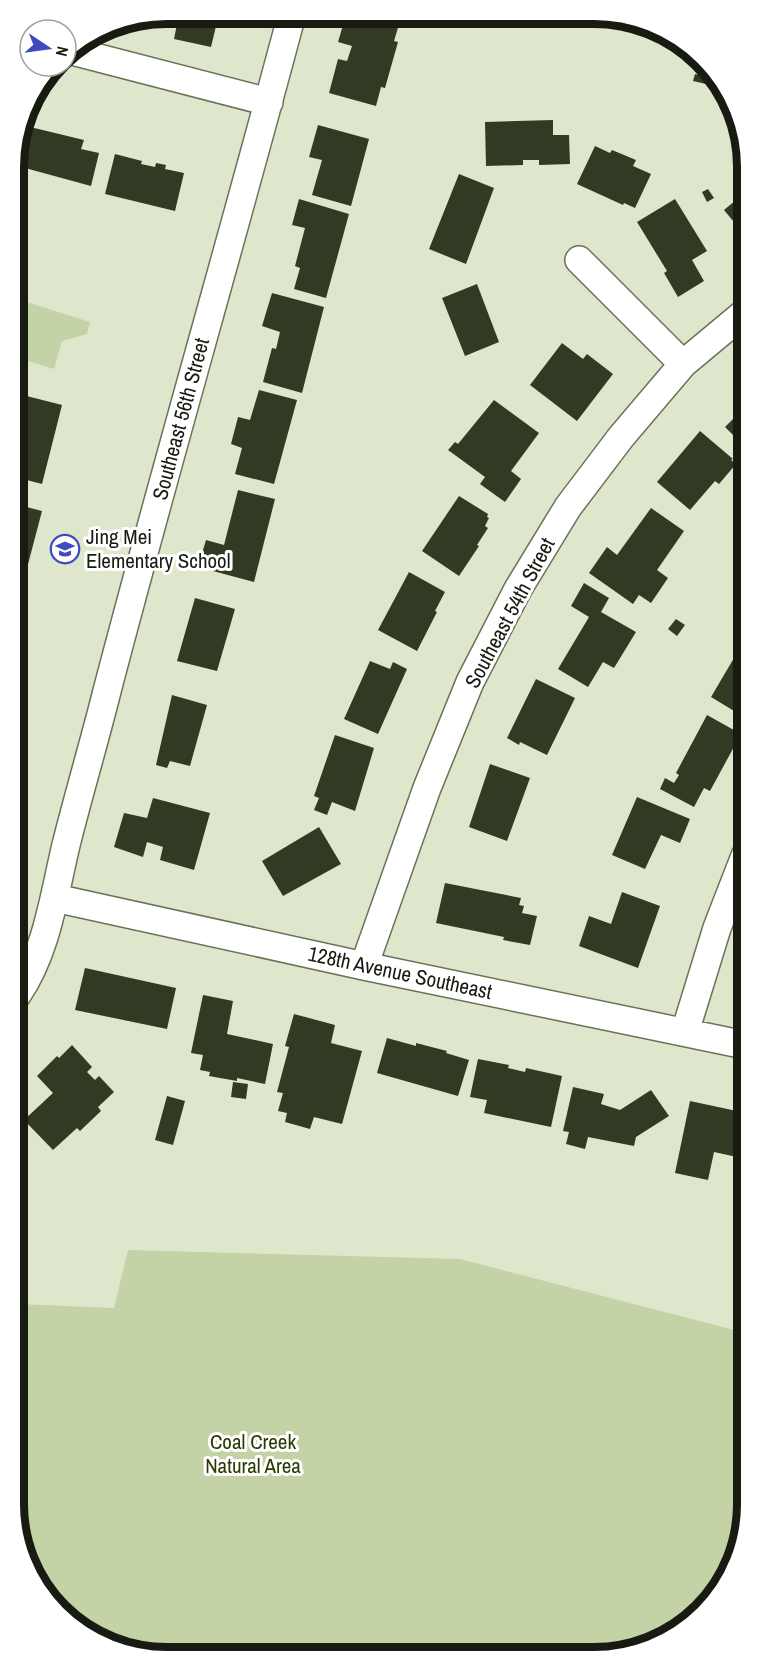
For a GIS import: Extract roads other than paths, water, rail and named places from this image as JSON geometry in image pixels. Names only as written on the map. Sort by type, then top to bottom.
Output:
[{"type":"street","name":"Southeast 56th Street","points":[[24,984],[35,960],[55,898],[66,845],[113,669],[289,24]]},
{"type":"street","points":[[80,53],[269,102]]},
{"type":"street","points":[[579,260],[683,364]]},
{"type":"street","name":"Southeast 54th Street","points":[[364,966],[427,788],[470,682],[518,589],[568,507],[621,437],[683,364],[737,319]]},
{"type":"street","points":[[685,1032],[717,928],[737,877]]},
{"type":"street","name":"128th Avenue Southeast","points":[[55,898],[364,966],[737,1043]]},
{"type":"place","name":"Jing Mei Elementary School","points":[[65,549]]},
{"type":"park label","name":"Coal Creek Natural Area","points":[[253,1454]]}]
